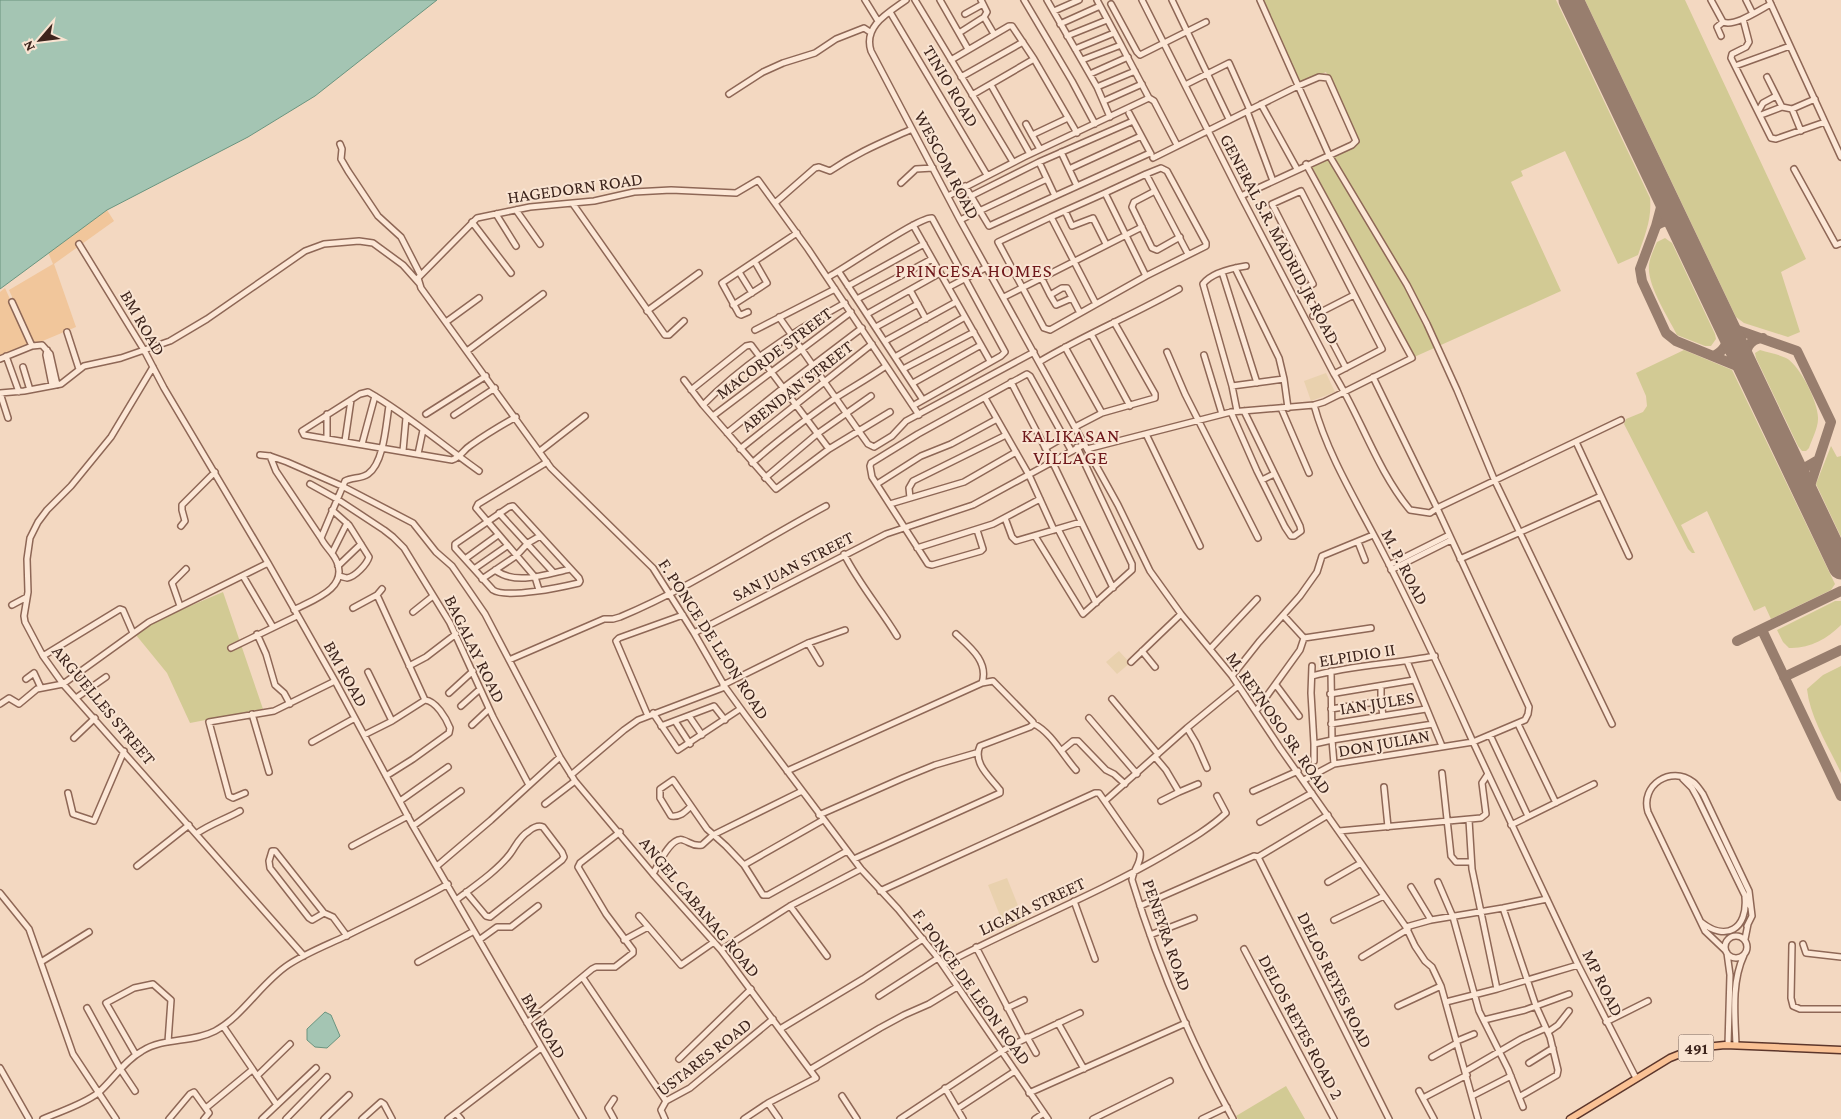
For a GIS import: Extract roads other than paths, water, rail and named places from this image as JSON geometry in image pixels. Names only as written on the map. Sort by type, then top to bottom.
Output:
[{"type":"main road","name":"491","points":[[1570,1119],[1670,1058],[1688,1050],[1711,1045],[1736,1045],[1841,1050]]},
{"type":"street","points":[[865,0],[878,22]]},
{"type":"street","points":[[730,94],[763,72],[783,63],[815,53],[836,39],[864,28],[870,32],[878,22],[906,0]]},
{"type":"street","points":[[915,0],[1013,162]]},
{"type":"street","points":[[940,0],[968,49]]},
{"type":"street","points":[[1024,0],[1079,93],[1094,124]]},
{"type":"street","points":[[1047,0],[1097,87],[1110,117]]},
{"type":"street","points":[[1054,11],[1079,0]]},
{"type":"street","points":[[1097,0],[1177,145]]},
{"type":"street","name":"GENERAL S.R. MADRID JR ROAD","points":[[1142,0],[1241,196],[1334,374],[1345,391],[1396,492],[1410,510],[1426,513],[1437,508]]},
{"type":"street","points":[[1172,0],[1229,119]]},
{"type":"street","points":[[1260,0],[1329,155],[1407,286],[1427,324],[1494,479],[1612,724]]},
{"type":"street","points":[[1711,0],[1723,22],[1728,24],[1753,14],[1770,2],[1841,158]]},
{"type":"street","points":[[1746,0],[1753,14]]},
{"type":"street","points":[[959,32],[984,17],[987,12],[982,2],[965,14]]},
{"type":"street","points":[[1111,4],[1139,55],[1206,22]]},
{"type":"street","points":[[1060,24],[1100,6]]},
{"type":"street","name":"TINIO ROAD","points":[[890,12],[987,175]]},
{"type":"street","points":[[984,17],[994,34]]},
{"type":"street","points":[[1743,19],[1749,42],[1732,55],[1735,66],[1771,138],[1774,140],[1825,122]]},
{"type":"street","points":[[1068,36],[1107,20]]},
{"type":"street","points":[[1721,36],[1717,27],[1723,22]]},
{"type":"street","points":[[951,60],[1011,26],[1034,59],[1077,133]]},
{"type":"street","name":"WESCOM ROAD","points":[[870,32],[868,43],[871,51],[960,220],[1034,352]]},
{"type":"street","points":[[1075,49],[1114,33]]},
{"type":"street","points":[[961,77],[1023,42]]},
{"type":"street","points":[[1082,60],[1121,45]]},
{"type":"street","points":[[1735,66],[1790,46]]},
{"type":"street","points":[[1090,74],[1128,58]]},
{"type":"street","points":[[972,95],[1034,59]]},
{"type":"street","points":[[1185,85],[1229,63],[1249,110],[1273,181]]},
{"type":"street","points":[[1097,87],[1135,71]]},
{"type":"street","points":[[965,186],[989,226],[1077,186],[1152,157],[1298,86],[1319,77],[1326,77],[1356,141],[1352,145],[1306,164],[1241,196]]},
{"type":"street","points":[[1767,77],[1782,107]]},
{"type":"street","points":[[991,84],[1030,154]]},
{"type":"street","points":[[1104,101],[1142,84]]},
{"type":"street","points":[[1760,113],[1763,103],[1776,96]]},
{"type":"street","points":[[948,196],[1013,162],[1150,98]]},
{"type":"street","points":[[1760,113],[1782,107],[1792,109],[1815,99]]},
{"type":"street","points":[[1261,104],[1297,169]]},
{"type":"street","points":[[1792,109],[1801,131]]},
{"type":"street","points":[[1129,113],[1152,157]]},
{"type":"street","points":[[1032,135],[1068,118]]},
{"type":"street","points":[[971,196],[1039,162],[1133,121]]},
{"type":"street","points":[[1026,124],[1040,149]]},
{"type":"street","points":[[912,129],[866,148],[830,171],[819,167],[815,168],[775,203],[862,328],[919,415]]},
{"type":"street","points":[[1069,169],[1142,136]]},
{"type":"street","points":[[340,144],[342,159],[352,178],[378,216],[401,237],[420,274]]},
{"type":"street","points":[[1061,152],[1077,186]]},
{"type":"street","points":[[1039,162],[1055,196]]},
{"type":"street","points":[[1234,412],[1288,408],[1324,402],[1412,358],[1306,164]]},
{"type":"street","points":[[901,183],[916,169],[933,168]]},
{"type":"street","points":[[1161,168],[1166,171],[1206,242],[1204,248],[1188,254],[1050,330],[1046,330],[998,242],[1146,174],[1161,168]]},
{"type":"street","points":[[1794,169],[1836,245],[1841,243]]},
{"type":"street","points":[[1146,174],[1188,254]]},
{"type":"street","points":[[960,220],[1047,179]]},
{"type":"street","name":"HAGEDORN ROAD","points":[[419,282],[420,274],[477,218],[516,210],[572,204],[641,191],[671,190],[736,193],[756,180],[760,180],[775,203]]},
{"type":"street","points":[[1155,190],[1132,204],[1152,248],[1155,250],[1180,237]]},
{"type":"street","points":[[1334,374],[1346,368],[1382,349],[1301,191],[1272,204],[1312,284],[1304,288],[1315,315],[1346,368]]},
{"type":"street","points":[[1105,193],[1146,276]]},
{"type":"street","points":[[572,204],[666,336],[684,321]]},
{"type":"street","points":[[516,210],[540,244]]},
{"type":"street","points":[[1064,211],[1072,226],[1093,218],[1106,244]]},
{"type":"street","points":[[496,214],[516,246]]},
{"type":"street","points":[[830,276],[913,225],[929,217],[932,218],[1005,351],[1001,356],[916,404]]},
{"type":"street","points":[[1051,217],[1096,304]]},
{"type":"street","points":[[472,222],[511,273]]},
{"type":"street","points":[[913,225],[990,361]]},
{"type":"street","points":[[1004,297],[1142,227]]},
{"type":"street","points":[[748,312],[740,314],[733,306],[722,283],[797,233]]},
{"type":"street","name":"F. PONCE DE LEON ROAD","points":[[79,369],[121,358],[170,341],[207,319],[305,251],[324,244],[359,241],[373,243],[403,265],[419,282],[555,473],[649,562],[671,594],[724,686],[740,709],[861,869],[923,938],[1048,1119]]},
{"type":"street","name":"BM ROAD","points":[[79,244],[144,350],[268,563],[335,681],[413,826],[583,1119]]},
{"type":"street","points":[[848,286],[924,244]]},
{"type":"street","points":[[857,300],[932,259]]},
{"type":"street","points":[[733,306],[767,283],[754,262]]},
{"type":"street","points":[[949,287],[987,266]]},
{"type":"street","points":[[1244,411],[1300,526],[1301,532],[1294,536],[1288,533],[1262,480],[1234,412],[1232,386],[1203,284],[1207,279],[1222,272],[1246,266]]},
{"type":"street","points":[[1235,268],[1276,351],[1284,379],[1288,408]]},
{"type":"street","points":[[739,272],[752,294]]},
{"type":"street","points":[[839,272],[923,400]]},
{"type":"street","points":[[1222,272],[1257,384]]},
{"type":"street","points":[[647,311],[699,273]]},
{"type":"street","points":[[867,314],[940,273]]},
{"type":"street","points":[[1041,278],[1056,305],[1072,298]]},
{"type":"street","points":[[1050,295],[1064,287],[1067,288],[1080,313]]},
{"type":"street","points":[[755,330],[835,289]]},
{"type":"street","points":[[1039,362],[1114,322],[1144,309],[1179,289]]},
{"type":"street","points":[[910,290],[926,319]]},
{"type":"street","points":[[467,351],[543,294]]},
{"type":"street","points":[[1315,315],[1354,295]]},
{"type":"street","points":[[446,322],[479,298]]},
{"type":"street","points":[[12,302],[32,346]]},
{"type":"street","points":[[885,341],[956,302]]},
{"type":"street","points":[[703,405],[731,379],[790,335],[845,303]]},
{"type":"street","points":[[876,327],[918,304]]},
{"type":"street","name":"MACORDE STREET","points":[[712,416],[851,312]]},
{"type":"street","points":[[895,356],[964,317]]},
{"type":"street","points":[[779,318],[872,447],[876,447],[892,436],[904,423],[1034,352]]},
{"type":"street","points":[[1075,427],[1102,413],[1155,398],[1155,394],[1114,322]]},
{"type":"street","points":[[727,433],[862,328]]},
{"type":"street","points":[[8,418],[2,405],[0,393],[20,392],[65,382],[79,369],[67,332]]},
{"type":"street","points":[[903,369],[974,332]]},
{"type":"street","points":[[1091,334],[1130,406]]},
{"type":"street","points":[[0,359],[40,344],[51,357],[55,385]]},
{"type":"street","name":"ABENDAN STREET","points":[[740,449],[872,344]]},
{"type":"street","points":[[691,390],[719,366],[747,345],[751,345],[829,449]]},
{"type":"street","points":[[913,383],[981,345]]},
{"type":"street","points":[[1065,347],[1102,413]]},
{"type":"street","name":"M. REYNOSO SR. ROAD","points":[[1034,352],[1128,523],[1146,564],[1181,614],[1232,676],[1407,928],[1415,946],[1425,961],[1432,967],[1442,986],[1478,1119]]},
{"type":"street","points":[[1167,352],[1198,420],[1258,538]]},
{"type":"street","points":[[1204,355],[1222,414]]},
{"type":"street","points":[[6,356],[20,392]]},
{"type":"street","points":[[752,463],[780,439],[836,398],[856,387],[886,366]]},
{"type":"street","points":[[23,367],[30,390]]},
{"type":"street","name":"ARGUELLES STREET","points":[[153,367],[111,437],[71,486],[38,522],[30,538],[29,545],[27,598],[24,610],[25,622],[42,656],[63,684],[304,956]]},
{"type":"street","points":[[977,530],[983,549],[981,552],[932,565],[928,564],[877,484],[870,471],[872,463],[918,434],[1027,374],[1030,376],[1072,450]]},
{"type":"street","points":[[426,414],[486,376]]},
{"type":"street","points":[[1373,377],[1437,508],[1529,707],[1525,720],[1518,724],[1556,803]]},
{"type":"street","points":[[1232,386],[1284,379]]},
{"type":"street","points":[[684,380],[774,489],[777,489],[829,449],[890,412]]},
{"type":"street","points":[[1011,382],[1052,461],[1112,588]]},
{"type":"street","points":[[454,414],[495,388]]},
{"type":"street","points":[[479,471],[460,457],[424,430],[375,396],[366,392],[327,414],[302,432],[304,435],[452,460],[460,457],[468,447],[516,417]]},
{"type":"street","points":[[362,444],[375,396]]},
{"type":"street","points":[[765,478],[817,434],[871,396]]},
{"type":"street","points":[[985,398],[1029,475],[1096,604]]},
{"type":"street","points":[[345,441],[351,400]]},
{"type":"street","name":"M. P. ROAD","points":[[1314,405],[1325,436],[1342,472],[1435,656],[1512,824]]},
{"type":"street","points":[[322,538],[342,486],[347,480],[368,474],[375,466],[382,448],[389,406]]},
{"type":"street","points":[[1281,408],[1309,473]]},
{"type":"street","name":"SAN JUAN STREET","points":[[694,633],[844,554],[905,526],[973,505],[1077,447],[1146,434],[1234,412]]},
{"type":"street","points":[[327,414],[327,439]]},
{"type":"street","points":[[540,451],[584,416]]},
{"type":"street","points":[[403,451],[406,418]]},
{"type":"street","points":[[877,484],[921,456],[951,444],[997,419]]},
{"type":"street","points":[[1437,508],[1494,479],[1621,420]]},
{"type":"street","points":[[418,454],[424,430]]},
{"type":"street","points":[[1146,434],[1200,546]]},
{"type":"street","points":[[910,498],[909,488],[913,482],[1006,435]]},
{"type":"street","points":[[1044,448],[1064,437]]},
{"type":"street","points":[[1576,442],[1629,556]]},
{"type":"street","points":[[1035,536],[1082,614],[1085,614],[1132,570],[1133,567],[1077,447]]},
{"type":"street","points":[[890,504],[964,482],[1016,452]]},
{"type":"street","name":"ANGEL CABANAG ROAD","points":[[260,455],[270,456],[342,486],[414,523],[436,552],[452,566],[475,598],[498,636],[560,757],[575,781],[620,832],[653,874],[714,942],[811,1069],[816,1078],[768,1103]]},
{"type":"street","points":[[270,456],[283,482],[332,553],[338,566],[339,576],[329,591],[294,610]]},
{"type":"street","points":[[539,590],[535,577],[476,508],[478,504],[547,462]]},
{"type":"street","points":[[181,526],[185,520],[182,505],[215,472]]},
{"type":"street","points":[[1262,480],[1274,474]]},
{"type":"street","name":"BAGALAY ROAD","points":[[310,484],[337,499],[399,542],[456,634],[489,709],[529,785]]},
{"type":"street","points":[[1460,559],[1601,496]]},
{"type":"street","points":[[917,548],[977,530],[1005,518],[1040,499]]},
{"type":"street","points":[[513,506],[580,580],[579,583],[500,594],[493,590],[454,545],[499,513],[513,506]]},
{"type":"street","points":[[509,660],[604,618],[613,619],[620,617],[671,594],[770,535],[826,506]]},
{"type":"street","points":[[332,510],[347,523],[362,544],[369,558],[368,562],[351,577],[339,576]]},
{"type":"street","points":[[499,513],[553,572]]},
{"type":"street","points":[[1005,518],[1014,540],[1035,536],[1081,522]]},
{"type":"street","points":[[332,553],[347,523]]},
{"type":"street","points":[[465,559],[498,535]]},
{"type":"street","points":[[1232,676],[1307,587],[1317,572],[1322,556],[1373,535]]},
{"type":"street","points":[[482,578],[516,556],[528,543],[540,536]]},
{"type":"street","points":[[1390,567],[1450,537]]},
{"type":"street","points":[[1358,542],[1365,560]]},
{"type":"street","points":[[338,566],[362,544]]},
{"type":"street","points":[[474,569],[507,546]]},
{"type":"street","points":[[844,554],[857,579],[868,592],[897,636]]},
{"type":"street","points":[[0,704],[9,698],[20,704],[34,691],[63,684],[149,622],[268,563]]},
{"type":"street","points":[[180,606],[172,583],[186,569]]},
{"type":"street","points":[[495,570],[507,577],[535,577],[570,569]]},
{"type":"street","points":[[243,576],[272,627]]},
{"type":"street","points":[[353,608],[377,595],[382,589]]},
{"type":"street","points":[[377,595],[425,700]]},
{"type":"street","points":[[413,612],[434,596]]},
{"type":"street","points":[[12,605],[27,598]]},
{"type":"street","points":[[1210,649],[1257,599]]},
{"type":"street","points":[[42,656],[120,609],[123,610],[133,633]]},
{"type":"street","points":[[683,614],[616,641],[650,714],[661,726],[677,750],[690,744],[740,709]]},
{"type":"street","points":[[1131,662],[1181,614]]},
{"type":"street","points":[[1283,615],[1304,638]]},
{"type":"street","points":[[231,648],[297,616]]},
{"type":"street","points":[[1304,638],[1371,628]]},
{"type":"street","points":[[571,775],[624,730],[650,714],[724,686],[808,643],[845,630]]},
{"type":"street","points":[[257,634],[266,654],[275,686],[284,692],[290,704]]},
{"type":"street","points":[[410,666],[426,657],[456,634]]},
{"type":"street","points":[[956,634],[972,648],[980,661],[985,675],[982,683]]},
{"type":"street","points":[[1256,711],[1300,650],[1304,638]]},
{"type":"street","points":[[808,643],[820,663]]},
{"type":"street","points":[[1142,651],[1155,667]]},
{"type":"street","name":"ELPIDIO II","points":[[1312,676],[1331,671],[1435,656]]},
{"type":"street","points":[[1407,661],[1442,746]]},
{"type":"street","points":[[1312,666],[1314,761]]},
{"type":"street","points":[[448,693],[473,671]]},
{"type":"street","points":[[1331,671],[1330,694],[1334,764]]},
{"type":"street","points":[[368,672],[392,721]]},
{"type":"street","points":[[26,679],[34,673],[41,688]]},
{"type":"street","points":[[76,698],[106,677]]},
{"type":"street","points":[[1330,694],[1414,680]]},
{"type":"street","points":[[245,793],[232,798],[229,796],[209,724],[211,721],[274,711],[335,681]]},
{"type":"street","points":[[788,771],[982,683],[993,681],[1033,722],[1032,725]]},
{"type":"street","points":[[1276,685],[1299,716]]},
{"type":"street","points":[[880,891],[1095,793],[1099,793],[1106,800],[1187,728],[1238,686]]},
{"type":"street","points":[[1381,686],[1383,716]]},
{"type":"street","points":[[460,706],[480,689]]},
{"type":"street","points":[[1112,699],[1157,755],[1179,792]]},
{"type":"street","points":[[364,735],[392,721],[425,700],[435,704],[449,725],[450,730],[414,760],[386,776]]},
{"type":"street","points":[[1331,709],[1381,701]]},
{"type":"street","points":[[661,726],[714,706],[725,720]]},
{"type":"street","points":[[472,725],[489,709]]},
{"type":"street","name":"IAN JULES","points":[[1331,724],[1426,709]]},
{"type":"street","points":[[252,714],[269,772]]},
{"type":"street","points":[[689,716],[702,735]]},
{"type":"street","points":[[74,738],[94,718]]},
{"type":"street","points":[[312,742],[354,718]]},
{"type":"street","points":[[1089,718],[1137,774]]},
{"type":"street","points":[[675,721],[690,744]]},
{"type":"street","points":[[744,865],[821,817],[902,778],[935,765],[976,753],[980,746],[1034,724],[1038,725],[1062,750],[1076,770]]},
{"type":"street","points":[[1314,744],[1433,724]]},
{"type":"street","name":"DON JULIAN","points":[[1304,780],[1334,764],[1473,742],[1518,724]]},
{"type":"street","points":[[1187,728],[1207,768]]},
{"type":"street","points":[[1490,735],[1528,816]]},
{"type":"street","points":[[1062,750],[1073,741],[1078,741],[1104,769],[1112,772],[1125,784]]},
{"type":"street","points":[[68,793],[73,814],[94,821],[124,751]]},
{"type":"street","points":[[854,859],[1000,793],[1000,790],[985,773],[976,753]]},
{"type":"street","points":[[437,866],[560,757]]},
{"type":"street","points":[[400,802],[448,767]]},
{"type":"street","points":[[1253,791],[1298,771]]},
{"type":"street","points":[[1442,773],[1453,860],[1456,862],[1471,862]]},
{"type":"street","points":[[1339,832],[1468,820],[1485,816],[1482,783],[1488,774]]},
{"type":"street","points":[[1744,956],[1735,958],[1726,952],[1704,930],[1699,921],[1646,807],[1647,795],[1656,782],[1669,777],[1681,778],[1694,782],[1702,794],[1745,880],[1751,896],[1752,920],[1748,926]]},
{"type":"street","points":[[1681,778],[1688,783],[1697,797],[1750,906],[1745,939],[1748,948],[1739,966],[1736,983],[1736,1045]]},
{"type":"street","points":[[691,806],[677,817],[670,816],[660,798],[660,789],[673,780],[707,829],[744,865],[761,894],[765,896],[847,851]]},
{"type":"street","points":[[545,804],[575,781]]},
{"type":"street","points":[[1161,801],[1198,784]]},
{"type":"street","points":[[1512,824],[1594,784]]},
{"type":"street","points":[[1384,787],[1388,827]]},
{"type":"street","points":[[413,826],[462,791]]},
{"type":"street","points":[[653,874],[671,844],[676,841],[683,840],[691,845],[702,845],[713,835],[802,791]]},
{"type":"street","points":[[1260,822],[1312,793]]},
{"type":"street","name":"LIGAYA STREET","points":[[943,965],[1132,872],[1175,848],[1226,813],[1217,796]]},
{"type":"street","name":"PENEYRA ROAD","points":[[1106,800],[1140,852],[1140,861],[1132,872],[1132,880],[1150,935],[1168,985],[1233,1119]]},
{"type":"street","points":[[196,834],[208,826],[240,811]]},
{"type":"street","points":[[1140,906],[1256,856],[1328,815]]},
{"type":"street","points":[[352,846],[408,816]]},
{"type":"street","points":[[1468,820],[1471,862],[1497,989]]},
{"type":"street","name":"MP ROAD","points":[[1512,824],[1578,965],[1636,1078]]},
{"type":"street","points":[[137,866],[189,825]]},
{"type":"street","points":[[456,900],[510,855],[518,840],[537,826],[543,827],[564,857],[490,917],[486,916],[466,892]]},
{"type":"street","points":[[527,1023],[594,968],[615,967],[632,954],[633,950],[624,940],[578,868],[580,863],[620,832]]},
{"type":"street","points":[[324,913],[314,920],[309,918],[270,868],[269,861],[272,851],[275,851],[324,913],[332,917],[347,936]]},
{"type":"street","name":"DELOS REYES ROAD","points":[[1256,856],[1389,1119]]},
{"type":"street","points":[[1328,882],[1362,863]]},
{"type":"street","points":[[720,950],[790,906],[861,869]]},
{"type":"street","points":[[1438,882],[1453,917],[1474,995],[1484,1020],[1512,1076],[1518,1098],[1523,1107]]},
{"type":"street","points":[[43,1119],[84,1102],[99,1092],[136,1055],[148,1047],[211,1033],[223,1026],[280,972],[304,956],[448,884]]},
{"type":"street","points":[[1411,887],[1431,920]]},
{"type":"street","points":[[0,893],[29,929],[71,1047],[77,1060],[116,1119]]},
{"type":"street","points":[[1699,921],[1718,932],[1726,932],[1735,928],[1744,916],[1745,894]]},
{"type":"street","points":[[1334,920],[1384,896]]},
{"type":"street","points":[[1362,957],[1407,928],[1431,920],[1547,899]]},
{"type":"street","points":[[1074,901],[1095,959]]},
{"type":"street","points":[[479,940],[497,927],[511,927],[538,906]]},
{"type":"street","points":[[790,906],[827,956]]},
{"type":"street","points":[[1503,908],[1536,1006],[1553,1048],[1558,1074],[1518,1098]]},
{"type":"street","points":[[639,916],[681,965],[714,942]]},
{"type":"street","points":[[1150,935],[1194,918]]},
{"type":"street","points":[[624,940],[648,927]]},
{"type":"street","points":[[418,962],[474,931]]},
{"type":"street","points":[[41,962],[89,932]]},
{"type":"street","points":[[1728,1045],[1730,975],[1725,943],[1729,938],[1736,935],[1745,939]]},
{"type":"street","points":[[780,1029],[862,979],[923,938]]},
{"type":"street","points":[[1804,944],[1806,953],[1841,957]]},
{"type":"street","points":[[1792,945],[1791,998],[1793,1006],[1800,1010],[1841,1009]]},
{"type":"street","points":[[976,948],[1007,1008],[1036,1053]]},
{"type":"street","name":"DELOS REYES ROAD 2","points":[[1244,949],[1334,1119]]},
{"type":"street","points":[[879,996],[938,958]]},
{"type":"street","points":[[1446,1002],[1578,965]]},
{"type":"street","points":[[582,978],[666,1101]]},
{"type":"street","points":[[136,1055],[106,1003],[134,988],[153,984],[172,1000],[168,1042]]},
{"type":"street","points":[[1398,1006],[1442,986]]},
{"type":"street","points":[[811,1069],[904,1015],[929,1004],[957,987]]},
{"type":"street","points":[[678,1059],[751,989]]},
{"type":"street","points":[[1484,1020],[1536,1006],[1569,994]]},
{"type":"street","points":[[1007,1008],[1024,1000]]},
{"type":"street","points":[[1606,1022],[1648,1001]]},
{"type":"street","points":[[87,1008],[121,1070],[135,1091]]},
{"type":"street","points":[[1423,1098],[1522,1039],[1558,1025],[1569,1011]]},
{"type":"street","points":[[900,1119],[1002,1051],[1058,1022],[1080,1013]]},
{"type":"street","name":"USTARES ROAD","points":[[665,1119],[660,1110],[666,1101],[690,1088],[772,1019]]},
{"type":"street","points":[[1058,1022],[1084,1069]]},
{"type":"street","points":[[1029,1092],[1186,1023]]},
{"type":"street","points":[[223,1026],[277,1105]]},
{"type":"street","points":[[1432,1057],[1474,1034]]},
{"type":"street","points":[[257,1076],[290,1044]]},
{"type":"street","points":[[448,1119],[541,1048]]},
{"type":"street","points":[[1529,1063],[1553,1048]]},
{"type":"street","points":[[0,1068],[29,1119]]},
{"type":"street","points":[[262,1119],[270,1117],[277,1105],[316,1068]]},
{"type":"street","points":[[206,1108],[252,1070]]},
{"type":"street","points":[[957,1109],[1015,1071]]},
{"type":"street","points":[[1472,1096],[1512,1076]]},
{"type":"street","points":[[286,1119],[327,1077]]},
{"type":"street","points":[[1093,1119],[1170,1081]]},
{"type":"street","points":[[945,1088],[963,1119]]},
{"type":"street","points":[[1419,1091],[1434,1119]]},
{"type":"street","points":[[169,1119],[193,1092],[209,1113],[204,1119]]},
{"type":"street","points":[[324,1119],[349,1095]]},
{"type":"street","points":[[842,1096],[857,1119]]},
{"type":"street","points":[[614,1100],[608,1108],[614,1119]]},
{"type":"street","points":[[362,1119],[377,1104],[382,1102],[392,1119]]},
{"type":"street","points":[[744,1119],[768,1103],[779,1119]]},
{"type":"street","points":[[1202,1119],[1227,1107]]},
{"type":"street","points":[[456,1113],[461,1119]]},
{"type":"street","points":[[1035,1119],[1044,1113]]},
{"type":"district","name":"PRINCESA HOMES","points":[[974,270]]},
{"type":"district","name":"KALIKASAN VILLAGE","points":[[1071,446]]}]
